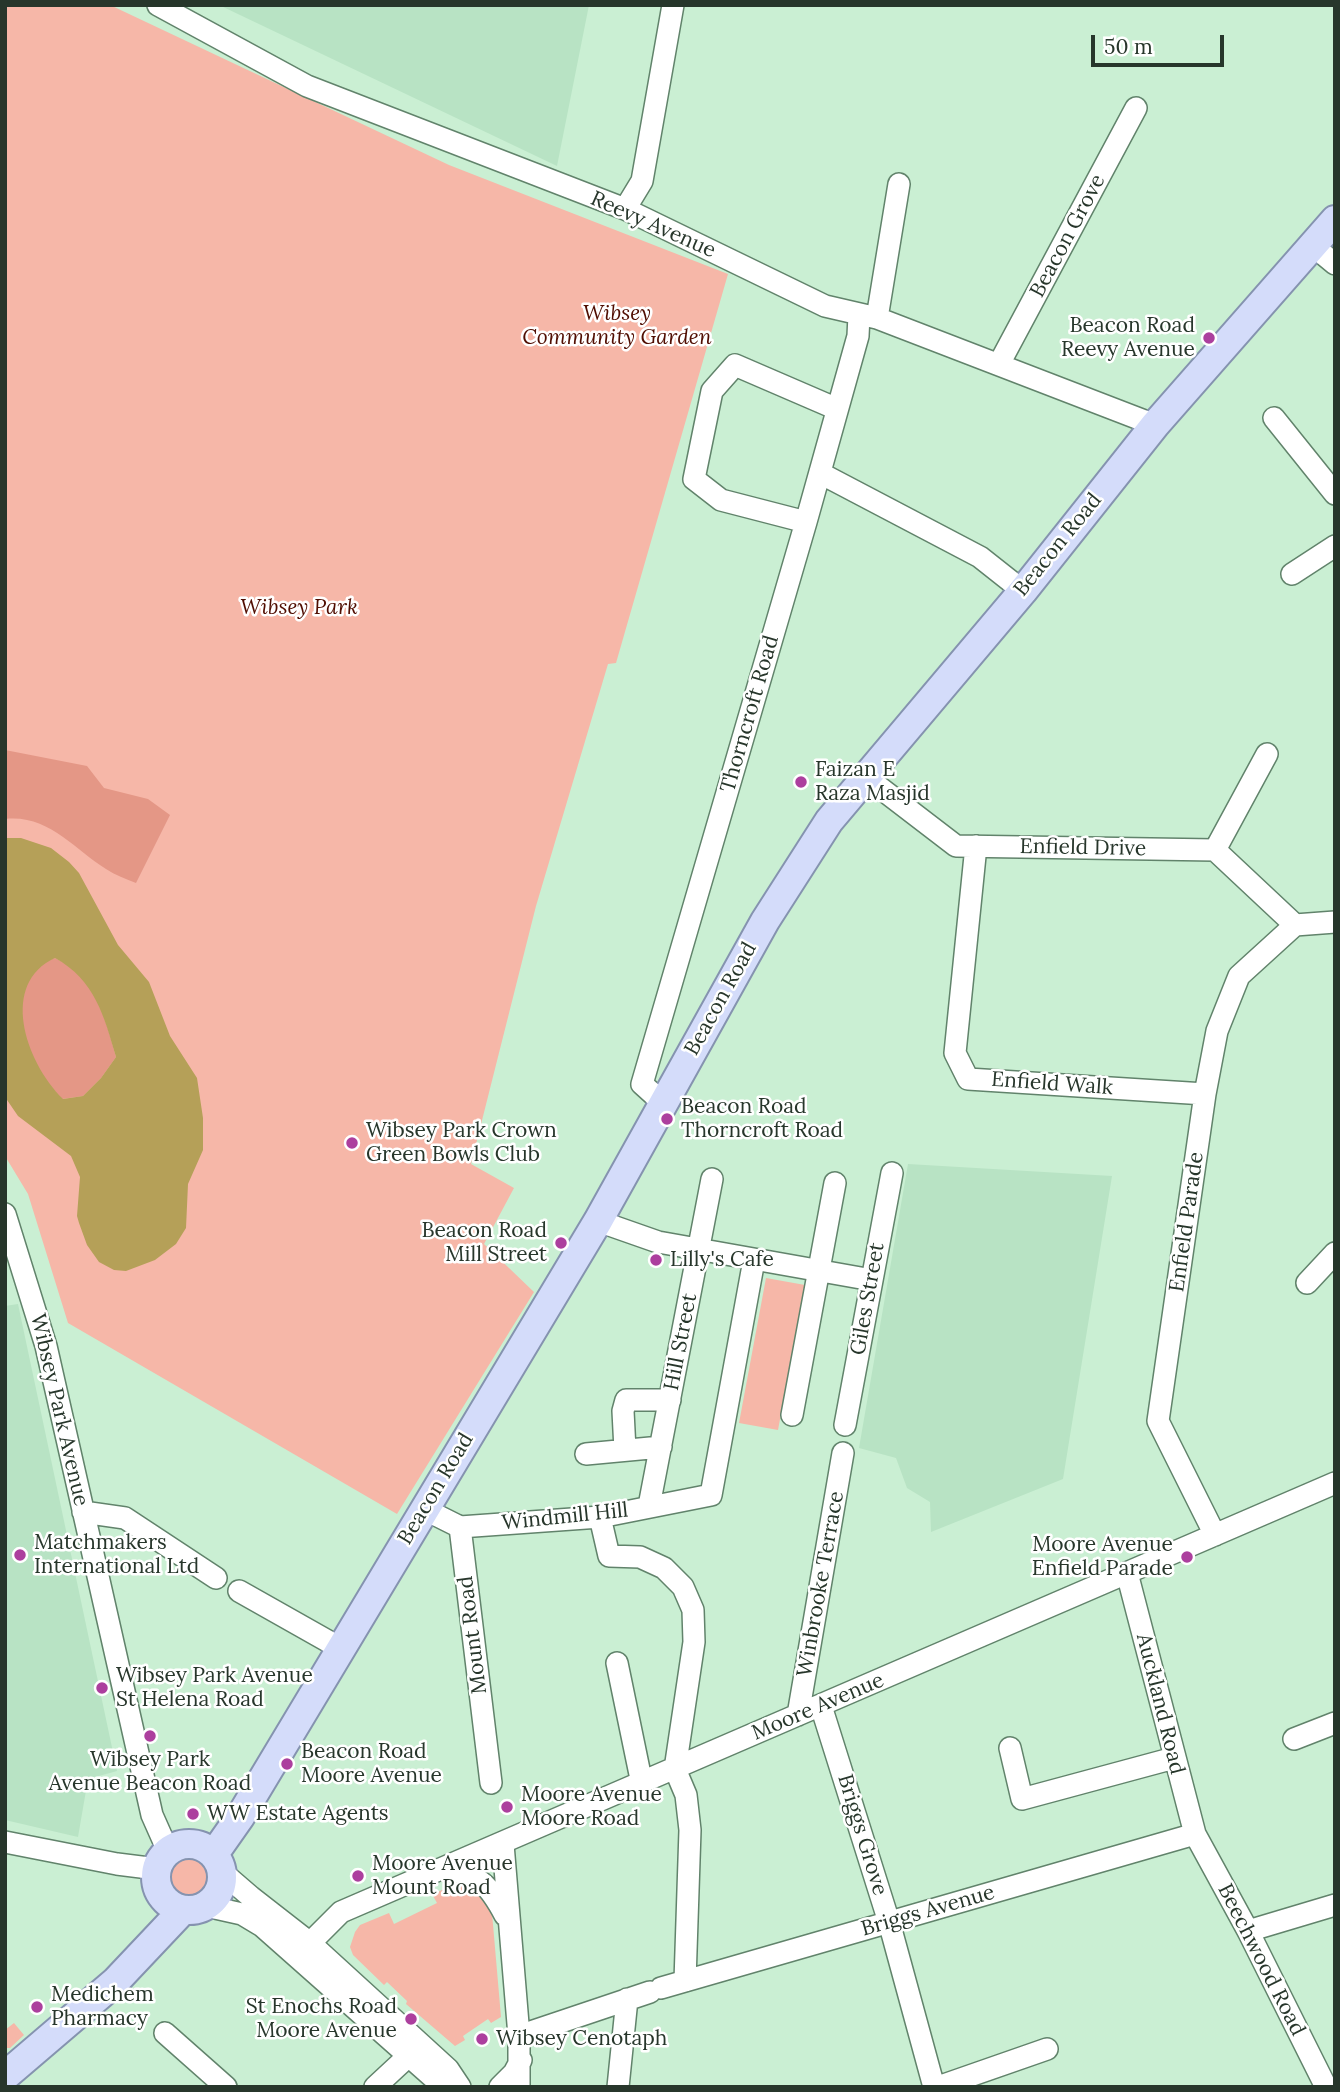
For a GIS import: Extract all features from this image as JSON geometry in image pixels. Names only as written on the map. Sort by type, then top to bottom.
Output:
[{"type":"main road","name":"Beacon Road","points":[[218,1863],[240,1817],[598,1220],[765,921],[829,821],[1023,591],[1155,425],[1335,220]]},
{"type":"main road","points":[[5,2076],[115,1982],[195,1908],[219,1893],[222,1883],[218,1863],[203,1846],[192,1843],[178,1845],[162,1860],[157,1886],[162,1897],[172,1906],[195,1908]]},
{"type":"street","name":"Reevy Avenue","points":[[158,5],[307,86],[625,209],[825,306],[868,316],[1155,425]]},
{"type":"street","points":[[625,209],[642,181],[673,5]]},
{"type":"street","name":"Beacon Grove","points":[[999,364],[1136,108]]},
{"type":"street","name":"Thorncroft Road","points":[[663,1103],[642,1084],[858,336],[868,316],[899,184]]},
{"type":"street","points":[[1312,245],[1335,264]]},
{"type":"street","points":[[806,522],[721,500],[694,479],[712,391],[735,365],[837,409]]},
{"type":"street","points":[[1274,418],[1335,494]]},
{"type":"street","points":[[820,472],[980,557],[1023,591]]},
{"type":"street","points":[[1292,574],[1335,546]]},
{"type":"street","points":[[1267,754],[1215,850],[1295,925],[1335,922]]},
{"type":"street","name":"Enfield Drive","points":[[866,777],[956,846],[1215,850]]},
{"type":"street","name":"Enfield Walk","points":[[976,846],[955,1053],[968,1079],[1205,1094]]},
{"type":"street","name":"Enfield Parade","points":[[1215,1535],[1158,1421],[1205,1094],[1217,1031],[1239,976],[1295,925]]},
{"type":"street","name":"Giles Street","points":[[845,1425],[892,1174]]},
{"type":"street","name":"Hill Street","points":[[649,1506],[712,1179]]},
{"type":"street","points":[[792,1415],[835,1183]]},
{"type":"street","name":"Wibsey Park Avenue","points":[[5,1214],[46,1346],[162,1860]]},
{"type":"street","points":[[598,1220],[658,1242],[872,1280]]},
{"type":"street","points":[[1307,1283],[1335,1253]]},
{"type":"street","name":"Windmill Hill","points":[[460,1527],[600,1517],[711,1495],[754,1260]]},
{"type":"street","points":[[625,1450],[623,1410],[626,1400],[670,1400]]},
{"type":"street","points":[[586,1454],[660,1447]]},
{"type":"street","name":"Winbrooke Terrace","points":[[798,1715],[843,1453]]},
{"type":"street","name":"Moore Avenue","points":[[310,1943],[341,1912],[1335,1483]]},
{"type":"street","points":[[424,1509],[460,1527]]},
{"type":"street","points":[[83,1513],[125,1518],[216,1578]]},
{"type":"street","points":[[600,1517],[609,1556],[640,1557],[664,1569],[683,1587],[692,1610],[695,1642],[675,1769],[686,1796],[690,1830],[685,1981]]},
{"type":"street","name":"Mount Road","points":[[460,1527],[491,1783]]},
{"type":"street","name":"Auckland Road","points":[[1127,1573],[1195,1834]]},
{"type":"street","points":[[239,1591],[340,1648]]},
{"type":"street","points":[[617,1663],[642,1784]]},
{"type":"street","name":"Briggs Grove","points":[[821,1706],[889,1922],[936,2087]]},
{"type":"street","points":[[1294,1739],[1335,1723]]},
{"type":"street","points":[[1010,1748],[1022,1798],[1174,1758]]},
{"type":"street","name":"Briggs Avenue","points":[[519,2036],[685,1981],[1195,1834]]},
{"type":"street","name":"Beechwood Road","points":[[1195,1834],[1248,1931],[1326,2087]]},
{"type":"street","points":[[5,1842],[135,1868],[162,1860]]},
{"type":"street","points":[[503,1844],[521,2060],[519,2087]]},
{"type":"street","points":[[218,1863],[251,1898],[310,1943],[447,2087]]},
{"type":"street","points":[[443,1870],[462,1871],[482,1882],[509,1922]]},
{"type":"street","points":[[1248,1931],[1335,1905]]},
{"type":"street","points":[[195,1908],[242,1914],[262,1927],[414,2050],[448,2069],[460,2087]]},
{"type":"street","points":[[618,2087],[627,1999]]},
{"type":"street","points":[[165,2033],[226,2087]]},
{"type":"street","points":[[936,2087],[1047,2049]]},
{"type":"street","points":[[375,2087],[414,2050]]},
{"type":"street","points":[[500,2087],[514,2073],[521,2060]]},
{"type":"shaded area","points":[[219,5],[589,5],[557,166]]},
{"type":"shaded area","points":[[5,750],[87,766],[104,788],[148,799],[170,815],[136,883],[106,869],[47,827],[20,819],[5,819]]},
{"type":"shaded area","points":[[5,838],[21,838],[51,848],[79,873],[118,945],[149,982],[170,1036],[197,1078],[203,1118],[203,1150],[188,1184],[186,1228],[176,1244],[155,1260],[126,1271],[114,1270],[99,1262],[87,1245],[77,1216],[80,1177],[71,1156],[18,1116],[5,1097]],"holes":[[[55,958],[80,977],[96,1000],[116,1057],[101,1078],[83,1096],[63,1099],[49,1083],[29,1044],[23,1003],[28,985],[38,970]]]},
{"type":"shaded area","points":[[55,958],[74,969],[90,987],[110,1034],[116,1057],[101,1078],[83,1096],[62,1099],[26,1050],[20,1037],[16,1008],[18,993],[27,973],[35,966]]},
{"type":"shaded area","points":[[908,1164],[1112,1176],[1063,1479],[931,1532],[930,1502],[907,1488],[896,1458],[859,1448]]},
{"type":"shaded area","points":[[18,1304],[117,1771],[88,1779],[78,1837],[5,1820],[5,1306]]},
{"type":"green space","name":"Wibsey Park","points":[[5,5],[110,5],[449,165],[728,274],[616,663],[608,664],[536,906],[471,1164],[514,1188],[484,1244],[534,1292],[397,1514],[68,1323],[28,1194],[5,1156]]},
{"type":"green space","points":[[766,1278],[805,1285],[778,1430],[739,1423]]},
{"type":"green space","points":[[191,1852],[201,1854],[209,1860],[215,1868],[215,1888],[209,1896],[201,1902],[191,1904],[181,1902],[173,1896],[167,1888],[165,1878],[167,1868],[173,1860],[181,1854]]},
{"type":"green space","points":[[460,1883],[477,1888],[492,1913],[501,2017],[491,2023],[488,2019],[463,2036],[465,2040],[455,2046],[406,2004],[407,2001],[387,1982],[384,1985],[353,1955],[350,1947],[360,1925],[389,1913],[394,1924],[437,1903],[432,1894]]},
{"type":"green space","points":[[14,2023],[24,2035],[10,2048],[5,2048],[5,2030]]},
{"type":"place","name":"Beacon Road Reevy Avenue","points":[[1209,338]]},
{"type":"place","name":"Faizan E Raza Masjid","points":[[801,782]]},
{"type":"place","name":"Beacon Road Thorncroft Road","points":[[667,1119]]},
{"type":"place","name":"Wibsey Park Crown Green Bowls Club","points":[[352,1143]]},
{"type":"place","name":"Beacon Road Mill Street","points":[[561,1243]]},
{"type":"place","name":"Lilly's Cafe","points":[[656,1260]]},
{"type":"place","name":"Matchmakers International Ltd","points":[[20,1555]]},
{"type":"place","name":"Moore Avenue Enfield Parade","points":[[1187,1557]]},
{"type":"place","name":"Wibsey Park Avenue St Helena Road","points":[[102,1688]]},
{"type":"place","name":"Wibsey Park Avenue Beacon Road","points":[[150,1736]]},
{"type":"place","name":"Beacon Road Moore Avenue","points":[[287,1764]]},
{"type":"place","name":"Moore Avenue Moore Road","points":[[507,1807]]},
{"type":"place","name":"WW Estate Agents","points":[[193,1814]]},
{"type":"place","name":"Moore Avenue Mount Road","points":[[358,1876]]},
{"type":"place","name":"Medichem Pharmacy","points":[[37,2007]]},
{"type":"place","name":"St Enochs Road Moore Avenue","points":[[411,2019]]},
{"type":"place","name":"Wibsey Cenotaph","points":[[482,2039]]},
{"type":"park label","name":"Wibsey Community Garden","points":[[617,326]]}]
